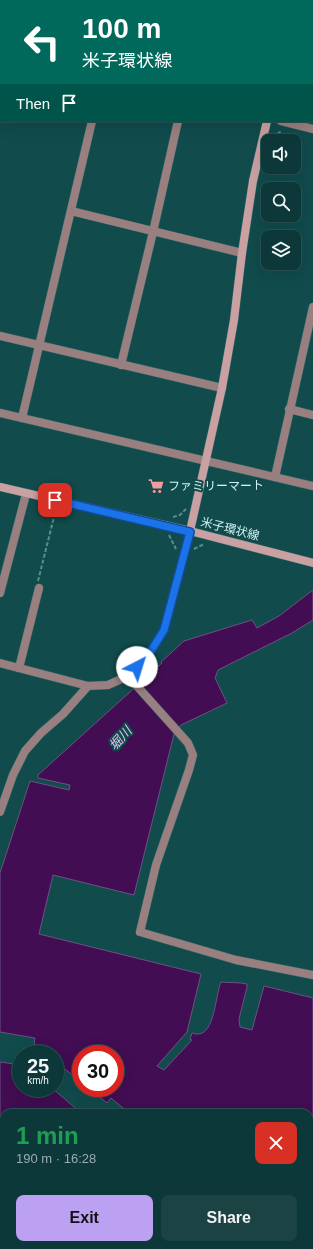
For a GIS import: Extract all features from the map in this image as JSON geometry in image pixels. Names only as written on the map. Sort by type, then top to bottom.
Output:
[{"type":"street","points":[[22,418],[92,122]]},
{"type":"street","points":[[121,365],[178,122]]},
{"type":"street","points":[[0,663],[88,686],[108,685],[128,676],[146,659],[164,630],[190,532],[222,388],[234,320],[253,181],[267,122]]},
{"type":"street","points":[[285,122],[313,129]]},
{"type":"street","points":[[71,211],[242,253]]},
{"type":"street","points":[[275,476],[289,409],[309,342],[313,307]]},
{"type":"street","points":[[0,336],[222,388]]},
{"type":"street","points":[[289,409],[313,415]]},
{"type":"street","points":[[0,413],[313,486]]},
{"type":"street","name":"米子環状線","points":[[0,487],[313,563]]},
{"type":"street","points":[[0,594],[26,494]]},
{"type":"street","points":[[19,668],[39,588]]},
{"type":"street","points":[[128,676],[188,743],[192,755],[189,770],[156,865],[140,932],[236,960],[313,975]]},
{"type":"street","points":[[0,812],[13,775],[25,751],[41,733],[63,714],[88,686]]},
{"type":"path","points":[[39,588],[37,587],[57,506]]},
{"type":"path","points":[[168,518],[181,514],[188,507]]},
{"type":"path","points":[[201,512],[206,523],[212,529]]},
{"type":"path","points":[[181,514],[185,515]]},
{"type":"water","name":"堀川","points":[[313,590],[313,620],[292,633],[218,670],[215,678],[227,703],[181,725],[174,734],[134,895],[53,875],[39,934],[201,974],[187,1032],[157,1066],[164,1070],[192,1040],[190,1039],[192,1033],[200,1034],[205,1031],[210,1024],[221,982],[247,984],[239,1019],[240,1027],[252,1030],[264,986],[313,998],[313,1109],[124,1109],[111,1098],[107,1103],[99,1097],[124,1097],[124,1045],[72,1045],[72,1075],[64,1068],[64,1045],[35,1045],[35,1038],[0,1032],[0,873],[30,781],[69,790],[70,785],[38,778],[38,775],[162,663],[161,662],[184,641],[252,620],[257,628],[279,616]]},
{"type":"water","points":[[0,1062],[12,1064],[12,1097],[62,1097],[76,1109],[0,1109]]},
{"type":"place","name":"ファミリーマート","points":[[156,486]]},
{"type":"route","points":[[55,500],[190,532],[164,630],[146,659],[137,667]]}]
